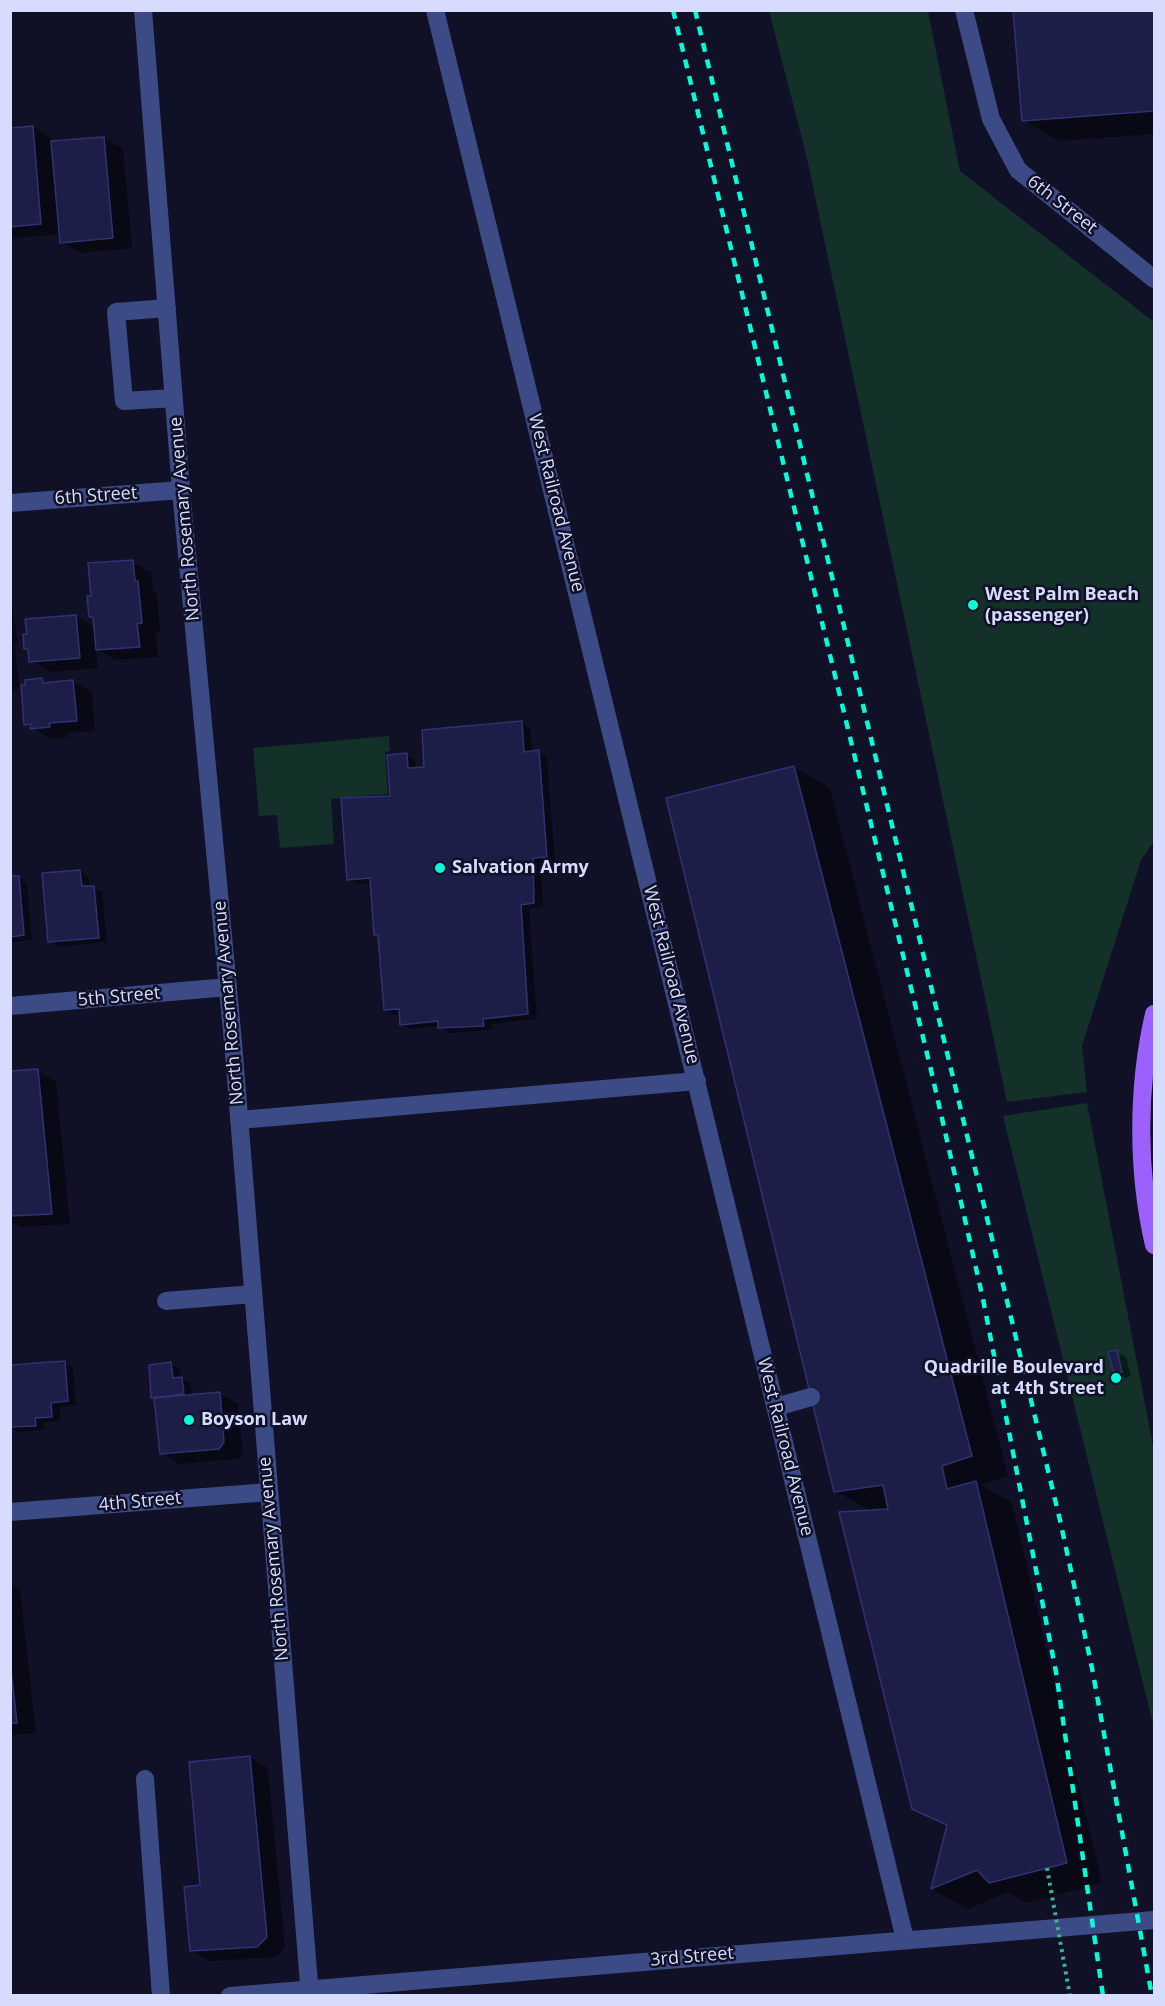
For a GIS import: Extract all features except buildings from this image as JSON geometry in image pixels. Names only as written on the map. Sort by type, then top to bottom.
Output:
[{"type":"main road","points":[[1155,1014],[1144,1069],[1142,1108],[1143,1156],[1155,1245]]},
{"type":"street","name":"North Rosemary Avenue","points":[[143,10],[182,490],[228,987],[310,1993]]},
{"type":"street","name":"West Railroad Avenue","points":[[435,10],[905,1939]]},
{"type":"street","name":"6th Street","points":[[964,10],[991,119],[1018,170],[1155,279]]},
{"type":"street","points":[[167,308],[116,312],[124,401],[174,398]]},
{"type":"street","name":"6th Street","points":[[10,503],[182,490]]},
{"type":"street","name":"5th Street","points":[[10,1006],[228,987]]},
{"type":"street","points":[[239,1120],[697,1081]]},
{"type":"street","points":[[166,1301],[253,1294]]},
{"type":"street","points":[[776,1407],[811,1397]]},
{"type":"street","name":"4th Street","points":[[10,1512],[269,1492]]},
{"type":"street","points":[[145,1779],[161,1995]]},
{"type":"street","name":"3rd Street","points":[[230,1995],[310,1993],[905,1939],[1155,1920]]},
{"type":"path","points":[[1047,1868],[1070,1995]]},
{"type":"green space","points":[[769,11],[928,11],[960,171],[1154,322],[1154,841],[1141,860],[1082,1046],[1087,1092],[1007,1102],[806,154]]},
{"type":"green space","points":[[389,736],[390,751],[385,752],[388,794],[331,799],[334,844],[280,848],[277,815],[259,816],[253,748]]},
{"type":"green space","points":[[1087,1103],[1154,1451],[1154,1728],[1003,1116]]},
{"type":"railway","points":[[673,10],[931,1070],[983,1299],[1056,1672],[1103,1996]]},
{"type":"railway","points":[[695,10],[1060,1520],[1092,1668],[1152,1996]]},
{"type":"place","name":"West Palm Beach (passenger)","points":[[973,605]]},
{"type":"place","name":"Salvation Army","points":[[440,868]]},
{"type":"place","name":"Quadrille Boulevard at 4th Street","points":[[1116,1378]]},
{"type":"place","name":"Boyson Law","points":[[189,1420]]}]
